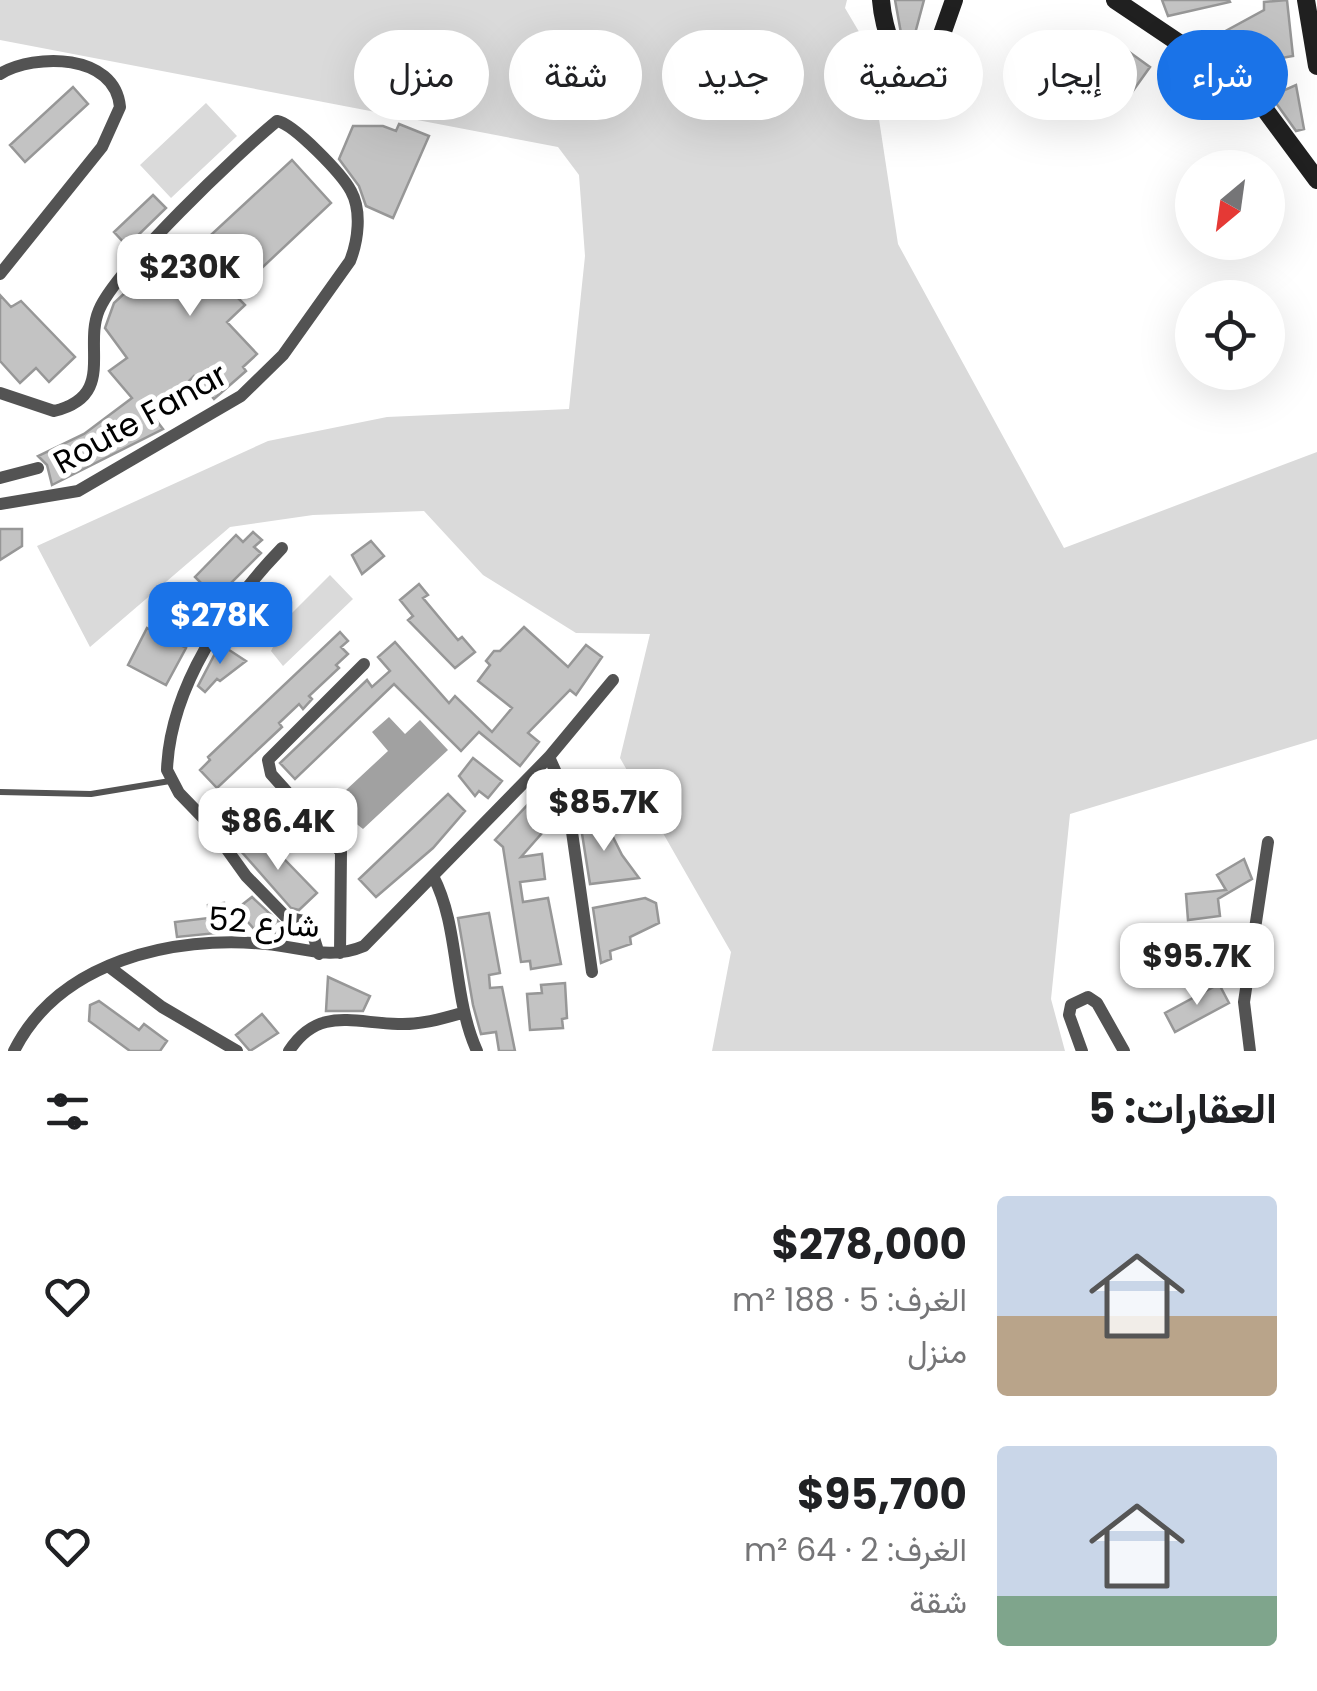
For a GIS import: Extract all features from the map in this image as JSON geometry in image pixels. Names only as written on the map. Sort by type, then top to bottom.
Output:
[{"type":"street","points":[[881,0],[892,49],[902,59],[916,62],[935,54],[954,0]]},
{"type":"street","points":[[1115,0],[1252,92],[1317,180]]},
{"type":"street","points":[[1306,0],[1317,66]]},
{"type":"street","points":[[0,74],[19,63],[35,61],[84,67],[112,85],[120,106],[102,147],[0,274]]},
{"type":"street","name":"Route Fanar","points":[[0,392],[54,411],[82,396],[95,372],[97,314],[106,296],[165,230],[277,122],[294,128],[351,191],[357,243],[350,261],[260,380],[202,423],[78,491],[0,504]]},
{"type":"street","name":"Route Fanar","points":[[0,478],[38,468]]},
{"type":"street","points":[[282,548],[247,584],[204,651],[167,758],[172,781],[246,876],[286,917],[309,922],[320,954]]},
{"type":"street","points":[[340,954],[341,852],[271,774],[268,760],[364,664]]},
{"type":"street","name":"شارع 52","points":[[14,1051],[52,999],[108,966],[156,952],[224,942],[340,954],[376,936],[548,757],[613,680]]},
{"type":"street","points":[[548,757],[560,773],[570,812],[592,972]]},
{"type":"street","points":[[1250,1051],[1244,1002],[1268,842]]},
{"type":"street","points":[[433,876],[462,1013],[477,1051]]},
{"type":"street","points":[[108,966],[162,1007],[237,1051]]},
{"type":"street","points":[[1082,1051],[1069,1014],[1071,1004],[1088,997],[1097,1004],[1124,1051]]},
{"type":"street","points":[[289,1051],[308,1027],[319,1023],[344,1020],[402,1024],[462,1013]]},
{"type":"lane","points":[[0,792],[91,794],[172,781]]},
{"type":"shaded area","points":[[0,0],[847,0],[845,8],[858,30],[824,30],[824,120],[879,120],[898,244],[1064,548],[1317,452],[1317,739],[1070,814],[1051,999],[1065,1051],[712,1051],[731,952],[620,758],[650,634],[576,633],[483,575],[424,511],[313,515],[230,527],[90,647],[37,546],[268,441],[387,417],[569,409],[585,256],[579,175],[558,147],[417,120],[489,120],[489,30],[354,30],[354,108],[0,40]]},
{"type":"shaded area","points":[[206,103],[237,136],[171,198],[140,165]]},
{"type":"shaded area","points":[[330,575],[353,599],[283,666],[271,651],[288,617]]},
{"type":"shaded area","points":[[389,717],[405,734],[420,720],[448,750],[363,829],[331,804],[388,751],[372,732]]},
{"type":"building","points":[[895,0],[924,0],[916,30],[900,30]]},
{"type":"building","points":[[1162,0],[1229,0],[1230,2],[1168,16]]},
{"type":"building","points":[[1287,0],[1293,56],[1288,57],[1288,30],[1227,30],[1264,10],[1264,2]]},
{"type":"building","points":[[1137,58],[1150,67],[1137,85]]},
{"type":"building","points":[[1296,85],[1304,129],[1296,131],[1288,120],[1288,89]]},
{"type":"building","points":[[73,87],[88,104],[25,162],[10,145]]},
{"type":"building","points":[[399,124],[429,136],[393,218],[366,206],[359,186],[339,159],[353,126],[383,126],[396,131]]},
{"type":"building","points":[[292,160],[331,203],[234,294],[245,305],[227,322],[257,354],[243,367],[246,371],[214,399],[194,376],[153,416],[163,429],[52,485],[47,465],[38,456],[84,434],[132,398],[109,371],[127,358],[105,328],[114,303],[161,259],[172,271]]},
{"type":"building","points":[[153,195],[166,208],[127,246],[114,232]]},
{"type":"building","points":[[0,295],[11,307],[21,301],[75,357],[49,382],[36,368],[20,383],[0,361]]},
{"type":"building","points":[[0,529],[22,529],[22,546],[0,560]]},
{"type":"building","points":[[253,532],[262,540],[254,547],[261,553],[216,598],[195,577],[236,535],[243,542]]},
{"type":"building","points":[[371,541],[384,556],[362,574],[352,555]]},
{"type":"building","points":[[419,584],[428,595],[423,598],[458,640],[462,637],[475,652],[455,668],[408,620],[413,616],[400,600]]},
{"type":"building","points":[[524,627],[568,667],[586,645],[602,657],[576,695],[570,690],[528,733],[539,742],[520,766],[479,732],[461,751],[394,684],[295,779],[280,763],[367,680],[372,687],[390,671],[378,657],[395,642],[449,703],[455,696],[492,732],[512,708],[478,681],[490,665],[486,661],[494,651],[500,651]]},
{"type":"building","points":[[147,628],[186,648],[166,685],[128,665]]},
{"type":"building","points":[[340,632],[348,641],[341,647],[348,654],[336,665],[339,668],[309,696],[312,699],[303,709],[299,704],[279,723],[282,727],[217,788],[200,770],[210,760],[208,757]]},
{"type":"building","points":[[220,644],[246,661],[220,681],[217,679],[205,692],[198,686]]},
{"type":"building","points":[[473,758],[502,781],[488,798],[479,791],[475,796],[459,776]]},
{"type":"building","points":[[448,794],[465,811],[433,848],[376,897],[359,879]]},
{"type":"building","points":[[531,801],[544,819],[536,822],[542,833],[521,857],[542,854],[545,879],[520,882],[523,902],[548,898],[561,964],[531,969],[530,961],[521,962],[503,847],[495,840]]},
{"type":"building","points":[[603,817],[639,878],[590,884],[580,821]]},
{"type":"building","points":[[258,832],[317,893],[299,910],[291,908],[240,850]]},
{"type":"building","points":[[1244,859],[1252,879],[1218,899],[1220,916],[1188,920],[1186,894],[1226,890],[1217,875]]},
{"type":"building","points":[[252,897],[283,926],[275,933],[260,924],[254,929],[241,914],[247,909],[243,904]]},
{"type":"building","points":[[645,898],[656,903],[659,923],[630,937],[631,944],[610,951],[611,959],[601,963],[593,908]]},
{"type":"building","points":[[224,903],[227,932],[177,937],[175,922],[209,918],[208,905]]},
{"type":"building","points":[[489,913],[500,973],[489,975],[490,988],[502,987],[515,1051],[499,1051],[496,1032],[481,1034],[473,1005],[458,918]]},
{"type":"building","points":[[328,977],[370,996],[363,1011],[326,1011]]},
{"type":"building","points":[[565,983],[567,1018],[562,1019],[563,1028],[530,1030],[527,994],[542,993],[541,985]]},
{"type":"building","points":[[1219,984],[1229,1003],[1175,1032],[1165,1013]]},
{"type":"building","points":[[99,1001],[139,1030],[144,1024],[167,1041],[160,1051],[130,1051],[89,1021],[90,1005]]},
{"type":"building","points":[[262,1014],[278,1033],[250,1051],[236,1035]]}]
